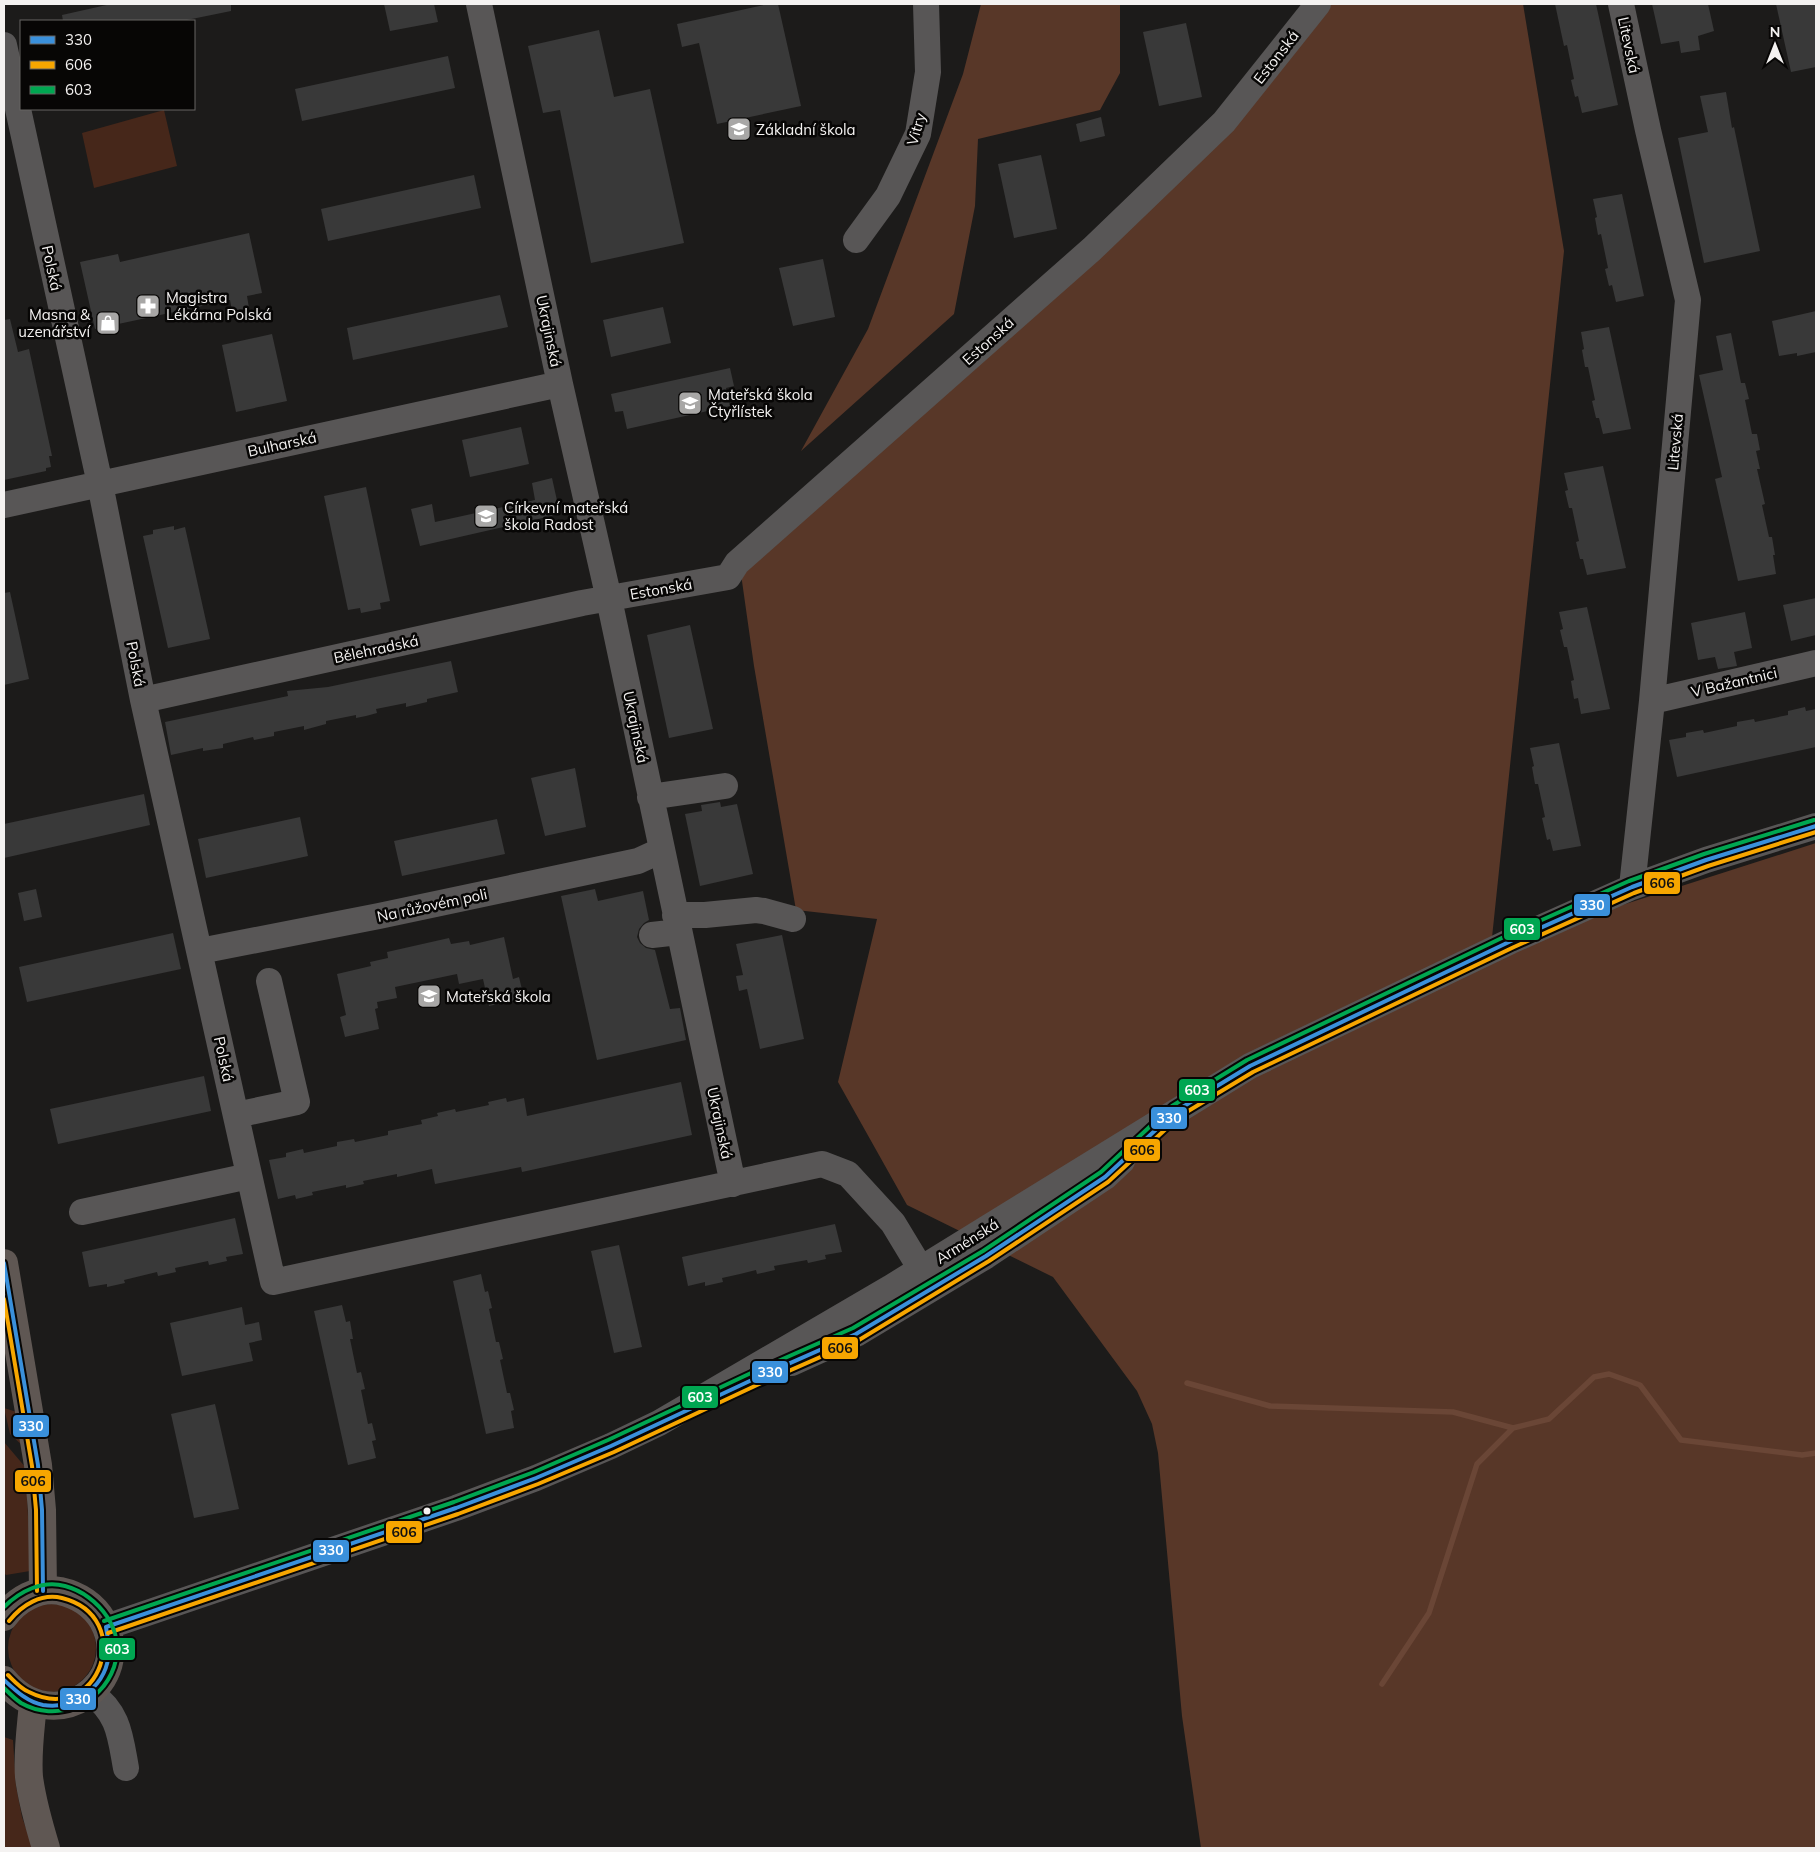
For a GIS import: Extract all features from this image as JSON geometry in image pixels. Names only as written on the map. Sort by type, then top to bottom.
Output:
[{"type":"main road","points":[[4,1263],[38,1465],[42,1510],[43,1591]]},
{"type":"main road","points":[[4,1617],[18,1602],[30,1595],[43,1591],[56,1591],[81,1598],[100,1615],[106,1627],[110,1650],[108,1662],[101,1678],[90,1692],[69,1704],[57,1706],[33,1703],[17,1694],[4,1680]]},
{"type":"main road","points":[[33,1703],[29,1776],[35,1811],[46,1848]]},
{"type":"street","name":"Ukrajinská","points":[[479,4],[560,384],[609,599],[733,1184]]},
{"type":"street","name":"Vitry","points":[[856,240],[888,196],[918,134],[928,72],[926,4]]},
{"type":"street","name":"Estonská","points":[[609,599],[728,577],[738,563],[1092,249],[1217,129],[1318,4]]},
{"type":"street","name":"Litevská","points":[[1620,4],[1688,300],[1652,701],[1632,887]]},
{"type":"street","name":"Polská","points":[[4,45],[100,484],[143,700],[273,1282],[733,1184]]},
{"type":"street","name":"Bulharská","points":[[4,505],[560,384]]},
{"type":"street","name":"Bělehradská","points":[[143,700],[609,599]]},
{"type":"street","name":"V Bažantnici","points":[[1652,701],[1816,663]]},
{"type":"street","points":[[650,797],[725,786]]},
{"type":"street","name":"Arménská","points":[[106,1627],[456,1508],[536,1478],[611,1446],[659,1423],[890,1288],[1250,1066],[1510,941],[1632,887],[1706,860],[1816,826]]},
{"type":"street","name":"Na růžovém poli","points":[[200,951],[379,916],[638,861],[662,850]]},
{"type":"street","points":[[652,935],[705,915],[764,910],[794,919]]},
{"type":"street","points":[[236,1115],[297,1102],[269,981]]},
{"type":"street","points":[[659,1423],[856,1334],[953,1276],[1105,1177],[1176,1111]]},
{"type":"street","points":[[903,1235],[928,1246],[944,1246],[1087,1160],[1136,1137]]},
{"type":"street","points":[[733,1184],[822,1164],[848,1174],[923,1256],[922,1276],[914,1289],[754,1379]]},
{"type":"street","points":[[82,1212],[250,1176]]},
{"type":"street","points":[[890,1288],[904,1266],[906,1252],[903,1235]]},
{"type":"street","points":[[923,1268],[928,1275],[953,1276]]},
{"type":"street","points":[[90,1692],[102,1701],[113,1715],[120,1734],[126,1768]]},
{"type":"shaded area","points":[[981,4],[1120,4],[1120,73],[1100,110],[978,139],[975,206],[954,314],[801,451],[868,329],[963,74]]},
{"type":"shaded area","points":[[1326,4],[1523,4],[1564,251],[1491,947],[1816,843],[1816,1848],[1201,1848],[1182,1716],[1158,1453],[1152,1424],[1137,1391],[1053,1277],[907,1205],[838,1082],[877,919],[796,910],[754,666],[740,567],[1085,263]]},
{"type":"shaded area","points":[[164,110],[177,166],[94,188],[82,133]]},
{"type":"shaded area","points":[[4,1408],[20,1413],[25,1448],[10,1434]]},
{"type":"shaded area","points":[[4,1442],[26,1468],[28,1516],[32,1550],[30,1571],[6,1575],[4,1573]]},
{"type":"shaded area","points":[[52,1604],[69,1608],[83,1617],[92,1631],[96,1648],[92,1665],[83,1679],[69,1688],[52,1692],[35,1688],[21,1679],[12,1665],[8,1648],[12,1631],[21,1617],[35,1608]]},
{"type":"shaded area","points":[[4,1737],[13,1740],[16,1786],[22,1817],[33,1848],[4,1848]]},
{"type":"building","points":[[111,4],[231,4],[231,11],[187,20],[63,20],[62,15]]},
{"type":"building","points":[[384,4],[434,4],[438,22],[390,31]]},
{"type":"building","points":[[768,4],[778,4],[801,106],[717,124],[699,43],[682,47],[677,24]]},
{"type":"building","points":[[1555,4],[1596,4],[1618,105],[1582,113],[1578,96],[1575,97],[1571,80],[1574,79],[1567,45],[1564,46]]},
{"type":"building","points":[[1652,4],[1708,4],[1714,31],[1698,36],[1700,50],[1681,53],[1679,41],[1661,44]]},
{"type":"building","points":[[1776,4],[1816,4],[1816,67],[1791,72]]},
{"type":"building","points":[[1186,23],[1202,97],[1159,106],[1143,32]]},
{"type":"building","points":[[599,30],[614,97],[650,89],[684,243],[591,263],[560,110],[543,113],[528,46]]},
{"type":"building","points":[[448,56],[455,88],[302,121],[295,89]]},
{"type":"building","points":[[1726,92],[1732,128],[1734,127],[1760,251],[1704,263],[1678,138],[1708,132],[1700,96]]},
{"type":"building","points":[[1101,117],[1105,136],[1080,142],[1076,124]]},
{"type":"building","points":[[1041,155],[1057,229],[1014,238],[998,164]]},
{"type":"building","points":[[474,175],[481,208],[328,241],[321,209]]},
{"type":"building","points":[[1622,194],[1644,296],[1616,302],[1612,285],[1609,286],[1605,269],[1608,268],[1601,234],[1598,235],[1593,199]]},
{"type":"building","points":[[249,233],[262,293],[247,296],[249,308],[232,311],[230,300],[95,329],[80,262],[118,254],[120,262]]},
{"type":"building","points":[[823,259],[835,317],[793,326],[779,268]]},
{"type":"building","points":[[500,295],[508,327],[353,360],[347,328]]},
{"type":"building","points":[[663,307],[671,343],[611,357],[603,320]]},
{"type":"building","points":[[1816,311],[1816,352],[1797,356],[1797,353],[1779,356],[1772,321]]},
{"type":"building","points":[[10,319],[18,352],[29,349],[52,456],[49,456],[51,467],[46,468],[46,471],[4,480],[4,320]]},
{"type":"building","points":[[1609,327],[1631,429],[1603,434],[1599,418],[1596,418],[1592,401],[1595,400],[1588,367],[1585,367],[1581,332]]},
{"type":"building","points":[[1731,333],[1741,383],[1745,383],[1749,399],[1745,400],[1752,434],[1757,434],[1760,450],[1756,451],[1760,469],[1757,469],[1765,504],[1762,505],[1769,537],[1772,537],[1776,574],[1738,581],[1715,479],[1722,477],[1699,375],[1723,370],[1716,336]]},
{"type":"building","points":[[272,334],[287,401],[236,412],[222,345]]},
{"type":"building","points":[[730,368],[734,386],[726,388],[730,406],[627,429],[623,411],[615,412],[611,394]]},
{"type":"building","points":[[521,427],[529,464],[470,477],[462,440]]},
{"type":"building","points":[[1603,466],[1626,568],[1587,575],[1583,559],[1580,559],[1576,542],[1579,541],[1572,508],[1569,508],[1565,491],[1568,490],[1564,473]]},
{"type":"building","points":[[552,478],[560,514],[420,546],[411,509],[432,504],[435,522],[535,500],[532,483]]},
{"type":"building","points":[[366,487],[390,601],[380,603],[381,609],[361,613],[360,608],[348,610],[324,496]]},
{"type":"building","points":[[174,526],[174,530],[185,527],[210,639],[168,648],[143,536],[153,534],[153,530]]},
{"type":"building","points":[[10,592],[29,679],[4,685],[4,593]]},
{"type":"building","points":[[1816,598],[1816,635],[1791,641],[1783,605]]},
{"type":"building","points":[[1587,607],[1610,709],[1581,714],[1578,698],[1574,699],[1571,681],[1574,680],[1567,647],[1564,647],[1560,630],[1563,629],[1559,612]]},
{"type":"building","points":[[1745,612],[1752,648],[1734,652],[1737,666],[1718,669],[1715,657],[1698,660],[1691,623]]},
{"type":"building","points":[[690,625],[713,729],[669,738],[647,635]]},
{"type":"building","points":[[451,661],[458,692],[427,699],[427,702],[406,707],[406,703],[376,709],[377,713],[366,716],[356,718],[356,715],[326,721],[326,724],[304,730],[304,726],[274,732],[274,736],[254,740],[253,737],[223,744],[223,748],[203,751],[203,748],[171,755],[165,722],[288,696],[287,691],[328,687]]},
{"type":"building","points":[[1805,707],[1806,711],[1816,709],[1816,747],[1677,777],[1669,740],[1686,737],[1686,733],[1703,730],[1704,733],[1737,726],[1737,722],[1754,719],[1755,722],[1788,715],[1788,711]]},
{"type":"building","points":[[1559,743],[1581,846],[1553,851],[1550,839],[1547,840],[1542,818],[1545,817],[1538,784],[1535,784],[1530,748]]},
{"type":"building","points":[[575,768],[586,827],[545,836],[531,778]]},
{"type":"building","points":[[144,794],[150,825],[4,858],[4,824]]},
{"type":"building","points":[[720,802],[721,807],[737,804],[753,874],[700,886],[685,814],[702,811],[701,805]]},
{"type":"building","points":[[300,817],[308,856],[206,878],[198,839]]},
{"type":"building","points":[[497,819],[505,854],[402,876],[394,841]]},
{"type":"building","points":[[36,889],[42,917],[24,921],[18,893]]},
{"type":"building","points":[[595,889],[598,901],[643,891],[649,920],[639,929],[637,937],[646,948],[655,950],[670,1009],[680,1008],[686,1040],[597,1060],[561,896]]},
{"type":"building","points":[[173,933],[181,969],[27,1002],[19,967]]},
{"type":"building","points":[[782,935],[804,1039],[760,1049],[747,989],[739,991],[736,976],[743,975],[736,944]]},
{"type":"building","points":[[504,937],[513,979],[519,977],[524,998],[489,1006],[483,979],[459,984],[457,974],[395,987],[397,998],[377,1002],[378,1008],[375,1009],[379,1029],[345,1037],[340,1017],[346,1015],[337,974],[371,966],[370,962],[388,958],[387,952],[449,938],[451,944],[469,941],[470,945]]},
{"type":"building","points":[[204,1076],[211,1111],[58,1144],[50,1109]]},
{"type":"building","points":[[681,1082],[692,1135],[522,1172],[521,1167],[435,1184],[432,1169],[397,1177],[397,1174],[363,1181],[364,1184],[346,1188],[346,1185],[312,1192],[313,1195],[296,1199],[295,1195],[278,1199],[269,1160],[286,1157],[286,1153],[303,1149],[304,1153],[337,1146],[337,1142],[354,1139],[355,1142],[388,1135],[388,1131],[422,1124],[421,1120],[438,1116],[437,1113],[455,1109],[456,1112],[489,1105],[488,1102],[506,1098],[507,1102],[524,1098],[527,1116]]},
{"type":"building","points":[[235,1218],[243,1254],[226,1257],[227,1261],[209,1265],[208,1261],[175,1268],[176,1272],[158,1276],[157,1272],[124,1280],[125,1283],[107,1287],[107,1284],[89,1287],[82,1252]]},
{"type":"building","points":[[835,1224],[842,1252],[825,1255],[826,1259],[808,1263],[807,1260],[774,1266],[775,1270],[757,1274],[756,1270],[722,1278],[723,1282],[705,1286],[705,1282],[688,1286],[682,1257]]},
{"type":"building","points":[[619,1245],[642,1347],[614,1353],[591,1251]]},
{"type":"building","points":[[481,1274],[485,1292],[488,1291],[492,1308],[489,1309],[496,1342],[499,1342],[503,1359],[500,1360],[507,1393],[510,1393],[514,1410],[511,1411],[514,1428],[486,1434],[453,1281]]},
{"type":"building","points":[[342,1305],[346,1322],[350,1321],[353,1339],[350,1339],[357,1373],[361,1372],[365,1389],[361,1390],[368,1424],[372,1423],[376,1440],[372,1441],[376,1458],[348,1465],[314,1311]]},
{"type":"building","points":[[242,1307],[245,1325],[259,1322],[262,1340],[249,1343],[253,1361],[182,1376],[170,1323]]},
{"type":"building","points":[[215,1404],[239,1509],[194,1518],[171,1414]]},
{"type":"waterway","points":[[1187,1383],[1270,1406],[1453,1412],[1513,1428],[1549,1419],[1594,1377],[1609,1374],[1640,1385],[1681,1440],[1802,1455],[1816,1453]]},
{"type":"waterway","points":[[1382,1684],[1429,1613],[1477,1464],[1513,1428]]},
{"type":"transit line","name":"603","points":[[104,1621],[454,1502],[534,1472],[853,1328],[983,1251],[1101,1172],[1172,1106],[1247,1060],[1508,935],[1629,881],[1704,854],[1814,820]]},
{"type":"transit line","name":"330","points":[[106,1627],[456,1508],[536,1478],[611,1446],[856,1334],[986,1256],[1105,1177],[1176,1111],[1250,1066],[1511,941],[1632,887],[1706,860],[1816,826]]},
{"type":"transit line","name":"606","points":[[108,1633],[458,1514],[538,1484],[614,1452],[859,1340],[989,1261],[1108,1182],[1180,1116],[1253,1072],[1514,947],[1634,893],[1708,866],[1816,832]]},
{"type":"transit line","name":"330","points":[[4,1263],[38,1465],[42,1510],[43,1591]]},
{"type":"transit line","name":"606","points":[[4,1299],[32,1466],[36,1510],[37,1591]]},
{"type":"transit line","name":"603","points":[[4,1607],[17,1596],[32,1588],[48,1584],[65,1586],[89,1598],[99,1606],[113,1628],[117,1641],[117,1654],[108,1680],[99,1691],[76,1707],[48,1711],[35,1709],[21,1703],[4,1688]]},
{"type":"transit line","name":"606","points":[[8,1675],[20,1687],[29,1692],[54,1699],[74,1695],[90,1683],[100,1665],[103,1645],[99,1626],[85,1609],[62,1598],[47,1597],[32,1602],[26,1605],[9,1621]]},
{"type":"transit line","name":"330","points":[[4,1680],[17,1692],[43,1705],[55,1706],[78,1699],[88,1692],[103,1674],[109,1650],[106,1627]]},
{"type":"place","name":"Základní škola","points":[[739,129]]},
{"type":"place","name":"Magistra Lékárna Polská","points":[[148,306]]},
{"type":"place","name":"Masna & uzenářství","points":[[108,323]]},
{"type":"place","name":"Mateřská škola Čtyřlístek","points":[[690,403]]},
{"type":"place","name":"Církevní mateřská škola Radost","points":[[486,516]]},
{"type":"place","name":"Mateřská škola","points":[[429,996]]}]
